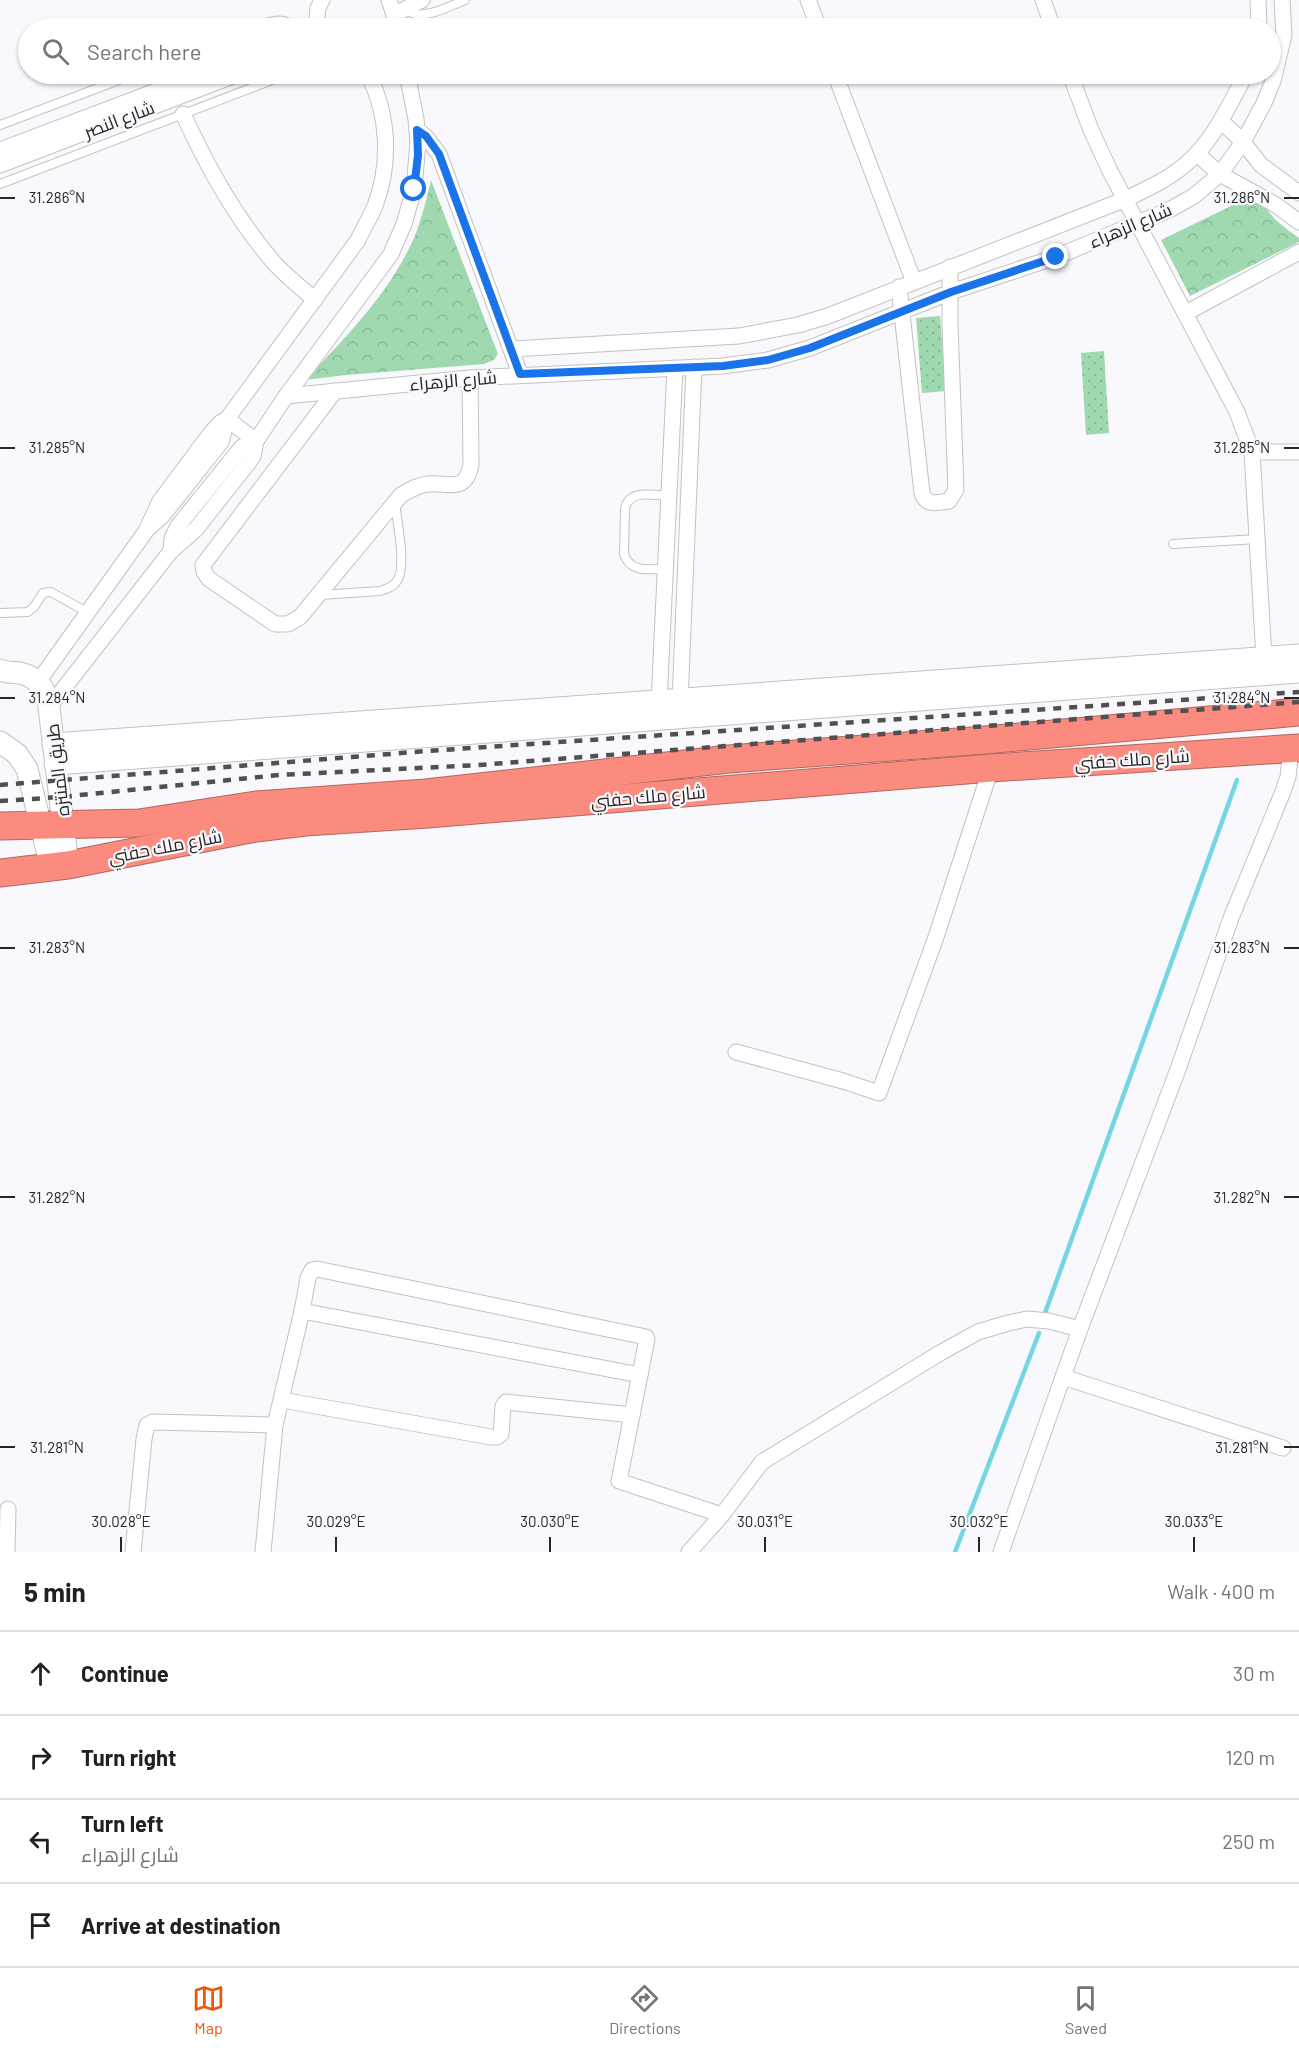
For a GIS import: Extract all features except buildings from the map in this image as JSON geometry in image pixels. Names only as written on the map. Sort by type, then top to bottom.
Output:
[{"type":"highway","name":"شارع ملك حفني","points":[[0,873],[60,866],[250,829],[729,759],[985,740],[1299,712]]},
{"type":"highway","name":"شارع ملك حفني","points":[[0,826],[139,823],[256,805],[427,803],[1295,748]]},
{"type":"street","points":[[315,18],[322,0]]},
{"type":"street","points":[[389,0],[396,18]]},
{"type":"street","points":[[401,18],[422,0]]},
{"type":"street","points":[[808,0],[815,18]]},
{"type":"street","points":[[1043,0],[1049,18]]},
{"type":"street","points":[[1258,0],[1259,18]]},
{"type":"street","name":"شارع الزهراء","points":[[1281,51],[1284,35],[1282,0]]},
{"type":"street","name":"شارع النصر","points":[[0,150],[175,84]]},
{"type":"street","name":"شارع النصر","points":[[0,165],[212,84]]},
{"type":"street","points":[[2,672],[26,675],[38,682],[146,531],[163,515],[221,442],[227,419],[358,240],[380,192],[386,153],[382,112],[374,84]]},
{"type":"street","points":[[50,706],[171,551],[172,538],[178,526],[242,447],[256,441],[286,396],[391,254],[409,212],[418,155],[417,130],[409,84]]},
{"type":"street","points":[[839,84],[907,285],[902,313],[922,493],[924,499],[930,503],[949,501],[956,490],[950,267]]},
{"type":"street","points":[[1074,84],[1100,150],[1237,412],[1252,452],[1264,658]]},
{"type":"street","name":"شارع الزهراء","points":[[512,349],[764,333],[828,316],[1126,199],[1171,175],[1197,153],[1221,121],[1241,84]]},
{"type":"street","name":"شارع الزهراء","points":[[286,396],[520,374],[723,366],[784,356],[810,348],[951,292],[1056,257],[1171,209],[1194,196],[1220,174],[1243,142],[1264,103],[1271,84]]},
{"type":"street","points":[[183,114],[222,190],[249,230],[278,266],[315,300]]},
{"type":"street","points":[[1221,121],[1262,165],[1299,193]]},
{"type":"street","points":[[417,130],[426,136],[439,154],[520,374]]},
{"type":"street","points":[[1197,153],[1220,174],[1299,222]]},
{"type":"street","points":[[1186,313],[1299,252]]},
{"type":"street","points":[[680,701],[694,367]]},
{"type":"street","points":[[659,702],[675,368]]},
{"type":"street","points":[[335,391],[203,564],[204,572],[209,579],[275,624],[288,624],[300,618],[395,502],[415,487],[430,484],[455,486],[464,482],[471,465],[470,378]]},
{"type":"street","points":[[227,419],[256,441]]},
{"type":"street","points":[[1252,452],[1299,452]]},
{"type":"street","points":[[54,754],[659,702],[1299,655]]},
{"type":"street","points":[[54,754],[1299,672]]},
{"type":"street","name":"طريق المنتزه","points":[[38,682],[46,693],[50,706],[54,754],[53,826],[60,866]]},
{"type":"street","name":"طريق المنتزه","points":[[0,742],[23,761],[53,826]]},
{"type":"street","points":[[1001,1552],[1231,918],[1282,794],[1295,748]]},
{"type":"street","points":[[736,1052],[879,1093],[935,940],[991,768]]},
{"type":"street","points":[[263,1552],[275,1425],[308,1278],[312,1270],[317,1269],[644,1336],[647,1339],[620,1482],[722,1515]]},
{"type":"street","points":[[302,1311],[640,1375]]},
{"type":"street","points":[[689,1552],[722,1515],[762,1461],[940,1353],[978,1332],[1027,1319],[1050,1321],[1080,1329]]},
{"type":"street","points":[[1063,1377],[1282,1448]]},
{"type":"street","points":[[282,1400],[491,1437],[501,1434],[502,1406],[506,1402],[632,1415]]},
{"type":"street","points":[[133,1552],[147,1425],[153,1422],[275,1425]]},
{"type":"street","points":[[7,1552],[8,1509]]},
{"type":"lane","points":[[402,18],[410,13],[420,16],[465,0]]},
{"type":"lane","points":[[0,125],[109,84]]},
{"type":"lane","points":[[0,184],[262,84]]},
{"type":"lane","points":[[665,569],[636,568],[626,560],[624,554],[625,509],[626,502],[631,497],[638,495],[669,496]]},
{"type":"lane","points":[[318,595],[380,591],[390,588],[397,581],[401,572],[401,562],[395,502]]},
{"type":"lane","points":[[1173,544],[1257,539]]},
{"type":"lane","points":[[0,613],[28,612],[34,608],[43,593],[51,591],[87,612]]},
{"type":"green space","points":[[431,180],[498,354],[494,360],[484,364],[305,380],[367,312],[394,274],[416,233]]},
{"type":"green space","points":[[1250,201],[1264,207],[1278,222],[1299,238],[1299,242],[1190,296],[1161,240],[1239,202]]},
{"type":"green space","points":[[940,316],[946,391],[922,393],[916,318]]},
{"type":"green space","points":[[1104,351],[1109,433],[1086,435],[1081,353]]},
{"type":"waterway","points":[[1045,1313],[1237,780]]},
{"type":"waterway","points":[[955,1552],[1039,1333]]},
{"type":"railway","points":[[0,785],[427,751],[1299,692]]},
{"type":"railway","points":[[0,801],[279,775],[479,765],[1299,702]]},
{"type":"route","points":[[414,189],[418,155],[417,130],[426,136],[439,154],[520,374],[723,366],[768,360],[810,348],[951,292],[1056,257]]}]
